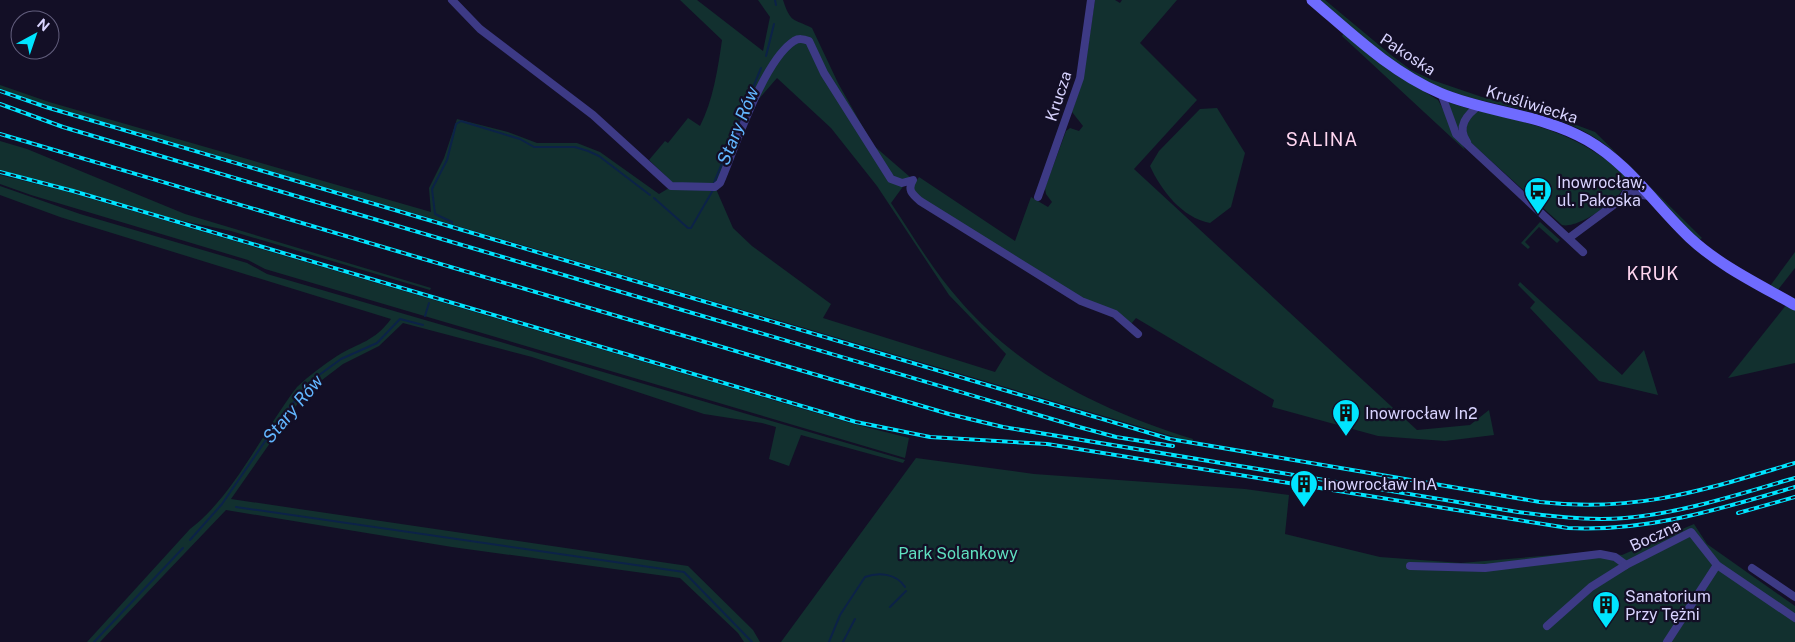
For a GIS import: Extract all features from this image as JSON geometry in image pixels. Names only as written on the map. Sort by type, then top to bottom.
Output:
[{"type":"main road","name":"Pakoska","points":[[1312,0],[1387,63],[1418,83],[1441,93]]},
{"type":"main road","name":"Kruśliwiecka","points":[[1441,93],[1577,134],[1614,158],[1704,250],[1795,306]]},
{"type":"street","points":[[452,0],[480,29],[599,120],[671,186],[714,187],[720,183],[744,125],[771,68],[794,41],[801,39],[809,41],[824,73],[891,179],[902,184],[913,180],[909,186],[910,191],[920,201],[1081,301],[1115,314],[1138,334]]},
{"type":"street","name":"Krucza","points":[[1038,197],[1080,78],[1091,0]]},
{"type":"street","name":"Pakoska","points":[[1441,93],[1456,134],[1583,252]]},
{"type":"street","points":[[1470,146],[1463,135],[1464,121],[1468,114],[1480,105]]},
{"type":"street","points":[[1623,198],[1632,175]]},
{"type":"street","points":[[1569,238],[1623,198],[1633,194],[1651,196]]},
{"type":"street","name":"Boczna","points":[[1547,626],[1591,587],[1626,565],[1691,532],[1717,565],[1795,618]]},
{"type":"street","points":[[1410,566],[1485,568],[1600,554],[1615,557],[1626,565]]},
{"type":"street","points":[[1667,642],[1717,565]]},
{"type":"street","points":[[1752,568],[1795,597]]},
{"type":"green space","points":[[680,0],[697,0],[763,51],[770,17],[758,0],[783,0],[788,13],[793,19],[812,28],[838,83],[873,145],[910,177],[891,203],[933,266],[961,302],[985,327],[1011,349],[1067,387],[1128,416],[1193,439],[1192,442],[46,105],[0,89],[0,85],[49,102],[431,212],[429,188],[444,158],[457,119],[508,132],[537,143],[577,143],[600,152],[659,194],[669,188],[716,189],[733,228],[752,246],[831,304],[823,318],[995,372],[1006,354],[949,295],[877,186],[831,128],[777,78],[758,100],[718,181],[712,185],[673,183],[649,160],[665,141],[668,143],[688,118],[700,126],[712,95],[717,73],[722,40]]},
{"type":"green space","points":[[1095,0],[1115,0],[1120,3],[1122,0],[1177,0],[1140,43],[1197,100],[1134,169],[1417,430],[1470,425],[1489,410],[1494,435],[1445,441],[1378,436],[1272,407],[1274,400],[1136,318],[1131,324],[1086,301],[921,199],[912,187],[919,177],[1015,241],[1031,197],[1048,207],[1052,202],[1046,194],[1045,188],[1066,131],[1070,128],[1079,131],[1083,126],[1072,112],[1083,79]]},
{"type":"green space","points":[[1319,0],[1325,0],[1411,70],[1432,80],[1482,97],[1539,111],[1595,132],[1621,157],[1603,143],[1571,125],[1537,113],[1449,91],[1430,83],[1380,52]]},
{"type":"green space","points":[[1344,33],[1390,71],[1438,100],[1465,150],[1342,36]]},
{"type":"green space","points":[[1447,102],[1470,109],[1463,116],[1460,129],[1457,129]]},
{"type":"green space","points":[[1217,108],[1245,153],[1231,207],[1210,223],[1190,215],[1174,202],[1160,184],[1150,166],[1159,151],[1200,109]]},
{"type":"green space","points":[[1480,111],[1540,127],[1576,141],[1610,162],[1627,177],[1626,184],[1620,193],[1602,210],[1579,222],[1562,225],[1469,141],[1466,132],[1467,125],[1476,112]]},
{"type":"green space","points":[[0,141],[27,149],[185,214],[431,288],[430,290],[231,231],[174,219],[0,170]]},
{"type":"green space","points":[[0,175],[68,192],[850,423],[909,438],[905,458],[265,269],[248,260],[31,195],[0,184]]},
{"type":"green space","points":[[1648,184],[1702,238],[1699,240]]},
{"type":"green space","points":[[0,186],[80,214],[247,263],[267,274],[905,460],[903,463],[801,435],[789,466],[769,459],[776,427],[704,414],[532,357],[403,323],[379,346],[343,364],[305,393],[231,499],[688,566],[753,630],[760,642],[744,642],[738,633],[680,578],[452,547],[226,510],[100,642],[87,642],[190,529],[220,499],[297,387],[332,359],[379,333],[391,319],[60,217],[0,195]]},
{"type":"green space","points":[[1540,222],[1560,240],[1557,243],[1539,227],[1525,242],[1530,247],[1528,249],[1521,243]]},
{"type":"green space","points":[[1795,252],[1795,268],[1777,291],[1770,286]]},
{"type":"green space","points":[[1520,282],[1622,375],[1644,350],[1658,395],[1599,381],[1530,308],[1535,302],[1518,285]]},
{"type":"green space","points":[[1787,304],[1795,309],[1795,363],[1728,378]]},
{"type":"green space","name":"Park Solankowy","points":[[916,458],[1034,474],[1245,489],[1289,495],[1285,534],[1380,557],[1461,563],[1577,553],[1599,552],[1622,555],[1694,524],[1707,544],[1795,606],[1795,642],[781,642]]},
{"type":"waterway","name":"Stary Rów","points":[[775,0],[776,5]]},
{"type":"waterway","name":"Stary Rów","points":[[766,56],[774,24]]},
{"type":"waterway","name":"Stary Rów","points":[[714,183],[761,68]]},
{"type":"waterway","name":"Stary Rów","points":[[452,225],[452,222],[435,214],[432,189],[447,160],[456,124],[461,121],[520,139],[534,147],[575,147],[588,151],[599,156],[650,195]]},
{"type":"waterway","name":"Stary Rów","points":[[654,198],[688,228],[691,228],[713,190]]},
{"type":"waterway","name":"Stary Rów","points":[[425,316],[429,303]]},
{"type":"waterway","name":"Stary Rów","points":[[190,540],[222,504],[281,418],[315,378],[341,359],[377,343],[400,319],[423,325]]},
{"type":"waterway","points":[[236,507],[684,572],[752,642]]},
{"type":"waterway","name":"Stary Rów","points":[[94,642],[183,548]]},
{"type":"waterway","points":[[829,642],[840,615],[865,577],[875,574],[892,576],[905,587]]},
{"type":"waterway","points":[[890,607],[906,591]]},
{"type":"waterway","points":[[843,642],[855,619]]},
{"type":"railway","points":[[0,91],[46,107],[1170,439],[1540,502],[1575,505],[1639,502],[1670,497],[1795,463]]},
{"type":"railway","points":[[0,104],[63,127],[1079,427],[1116,437],[1173,446]]},
{"type":"railway","points":[[0,134],[949,414],[1003,427],[1518,512],[1571,518],[1598,519],[1647,516],[1711,502],[1795,478]]},
{"type":"railway","points":[[0,172],[73,191],[856,422],[930,437],[1047,444],[1568,528],[1597,528],[1655,523],[1711,511],[1795,487]]},
{"type":"railway","points":[[1738,513],[1795,497]]},
{"type":"place","name":"Inowrocław, ul. Pakoska","points":[[1538,215]]},
{"type":"place","name":"Inowrocław In2","points":[[1346,437]]},
{"type":"place","name":"Inowrocław InA","points":[[1304,508]]},
{"type":"place","name":"Sanatorium Przy Tężni","points":[[1606,629]]},
{"type":"district","name":"SALINA","points":[[1322,140]]},
{"type":"district","name":"KRUK","points":[[1653,274]]}]
